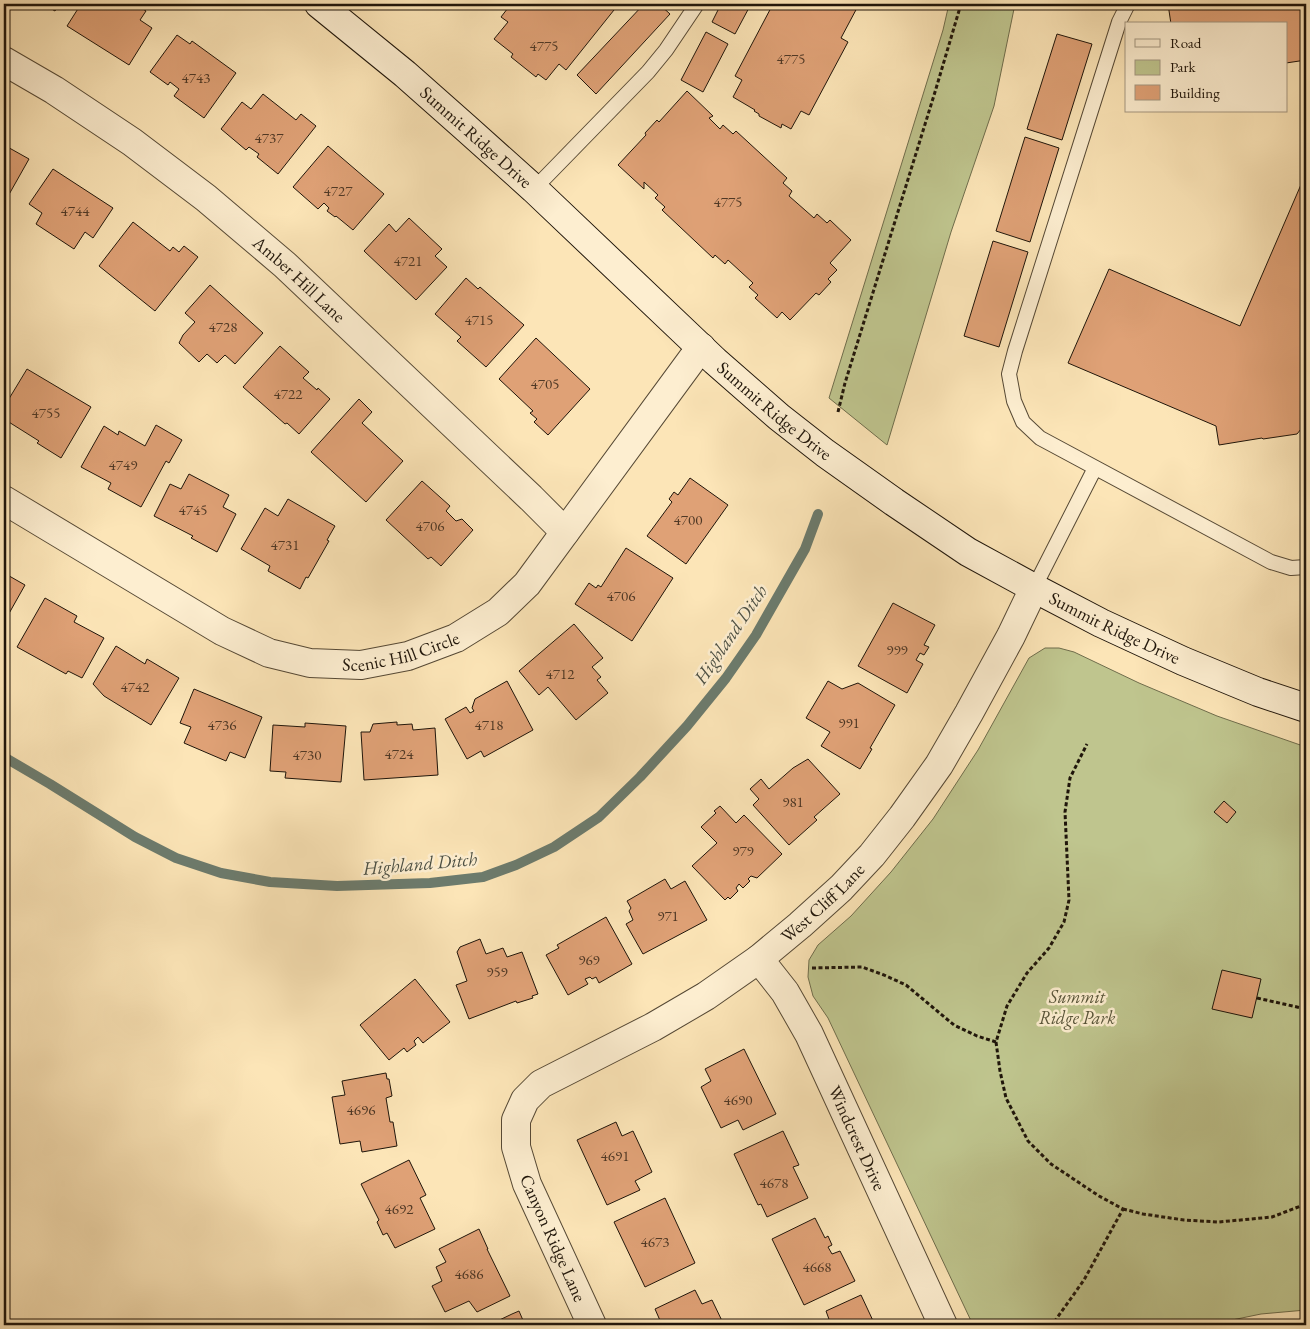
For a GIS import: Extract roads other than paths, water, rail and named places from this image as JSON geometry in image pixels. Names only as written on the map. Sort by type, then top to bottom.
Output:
[{"type":"street","name":"Summit Ridge Drive","points":[[319,4],[405,74],[534,189],[700,347],[779,417],[824,453],[968,552],[1034,588],[1101,623],[1184,662],[1258,692],[1306,708]]},
{"type":"street","name":"Amber Hill Lane","points":[[4,61],[54,90],[132,142],[206,198],[285,265],[565,532]]},
{"type":"street","name":"Scenic Hill Circle","points":[[4,500],[222,631],[269,653],[310,663],[361,665],[408,656],[456,638],[498,612],[527,584],[700,347]]},
{"type":"street","name":"West Cliff Lane","points":[[516,1120],[525,1100],[541,1084],[660,1023],[706,996],[758,959],[841,888],[872,855],[939,765],[1011,636],[1034,588]]},
{"type":"street","name":"Windcrest Drive","points":[[758,959],[785,992],[809,1034],[943,1325]]},
{"type":"street","name":"Canyon Ridge Lane","points":[[516,1120],[516,1147],[527,1184],[592,1325]]},
{"type":"lane","points":[[534,189],[648,72],[666,50],[697,4]]},
{"type":"lane","points":[[1128,4],[1119,22],[1015,350],[1010,374],[1014,401],[1023,422],[1040,438],[1271,562],[1291,568],[1306,567]]},
{"type":"lane","points":[[1034,588],[1095,468]]},
{"type":"waterway","name":"Highland Ditch","points":[[4,757],[135,837],[176,858],[221,873],[270,882],[337,886],[430,883],[483,877],[516,865],[554,847],[599,817],[640,777],[687,726],[726,678],[756,635],[805,549],[818,514]]},
{"type":"park label","name":"Summit Ridge Park","points":[[1077,1007]]}]
